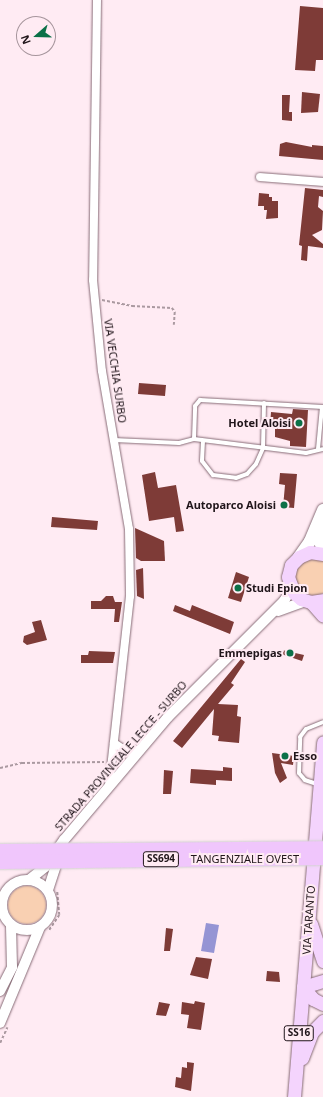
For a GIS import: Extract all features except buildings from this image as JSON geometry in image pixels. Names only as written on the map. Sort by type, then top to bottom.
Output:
[{"type":"highway","name":"TANGENZIALE OVEST","points":[[0,851],[323,848]]},
{"type":"highway","name":"TANGENZIALE OVEST","points":[[0,862],[323,858]]},
{"type":"main road","points":[[322,512],[319,539],[323,550]]},
{"type":"main road","points":[[322,512],[310,541],[289,570],[289,583],[294,593],[313,601],[323,616]]},
{"type":"main road","points":[[298,557],[310,552],[323,554]]},
{"type":"main road","name":"VIA TARANTO","points":[[294,1097],[323,742]]},
{"type":"main road","points":[[309,914],[323,961]]},
{"type":"main road","points":[[323,981],[303,987],[313,999],[323,1004]]},
{"type":"main road","points":[[295,1079],[309,1038],[323,1021]]},
{"type":"street","name":"VIA VECCHIA SURBO","points":[[97,0],[94,57],[94,299],[114,440],[129,529],[130,596],[109,786]]},
{"type":"street","points":[[260,177],[323,182]]},
{"type":"street","name":"STRADA PROVINCIALE LECCE - SURBO","points":[[29,880],[45,867],[64,840],[140,749],[192,690],[287,597],[289,583]]},
{"type":"street","name":"STRADA PROVINCIALE LECCE - SURBO","points":[[269,616],[286,607],[313,601]]},
{"type":"street","points":[[114,743],[128,752],[140,749]]},
{"type":"street","points":[[0,1022],[52,906],[52,890],[64,840]]},
{"type":"street","points":[[0,991],[12,967],[2,901],[3,895],[15,883],[29,880],[52,890]]},
{"type":"street","points":[[6,920],[25,930],[42,931]]},
{"type":"lane","points":[[194,439],[195,406],[200,400],[322,407],[318,449]]},
{"type":"lane","points":[[203,441],[202,461],[212,475],[230,477],[247,474],[256,464],[263,448],[264,403]]},
{"type":"lane","points":[[114,440],[180,443],[194,439],[306,453],[323,449]]},
{"type":"lane","points":[[319,785],[305,780],[299,773],[300,737],[306,729],[323,722]]},
{"type":"path","points":[[94,299],[132,306],[172,308],[175,312],[174,325]]},
{"type":"path","points":[[0,768],[38,762],[112,762]]},
{"type":"path","points":[[42,931],[55,924],[59,915],[52,890]]},
{"type":"path","points":[[0,1042],[11,1021]]},
{"type":"shaded area","points":[[307,558],[323,561],[323,593],[319,595],[313,596],[301,592],[294,581],[295,568]]},
{"type":"shaded area","points":[[23,886],[31,886],[38,889],[43,894],[46,905],[43,916],[38,921],[31,924],[23,924],[16,921],[11,916],[8,909],[8,901],[11,894],[16,889]]},
{"type":"water","points":[[206,923],[219,925],[214,953],[201,951]]},
{"type":"place","name":"Hotel Aloisi","points":[[299,423]]},
{"type":"place","name":"Autoparco Aloisi","points":[[284,505]]},
{"type":"place","name":"Studi Epion","points":[[238,588]]},
{"type":"place","name":"Emmepigas","points":[[290,653]]},
{"type":"place","name":"Esso","points":[[285,756]]}]
